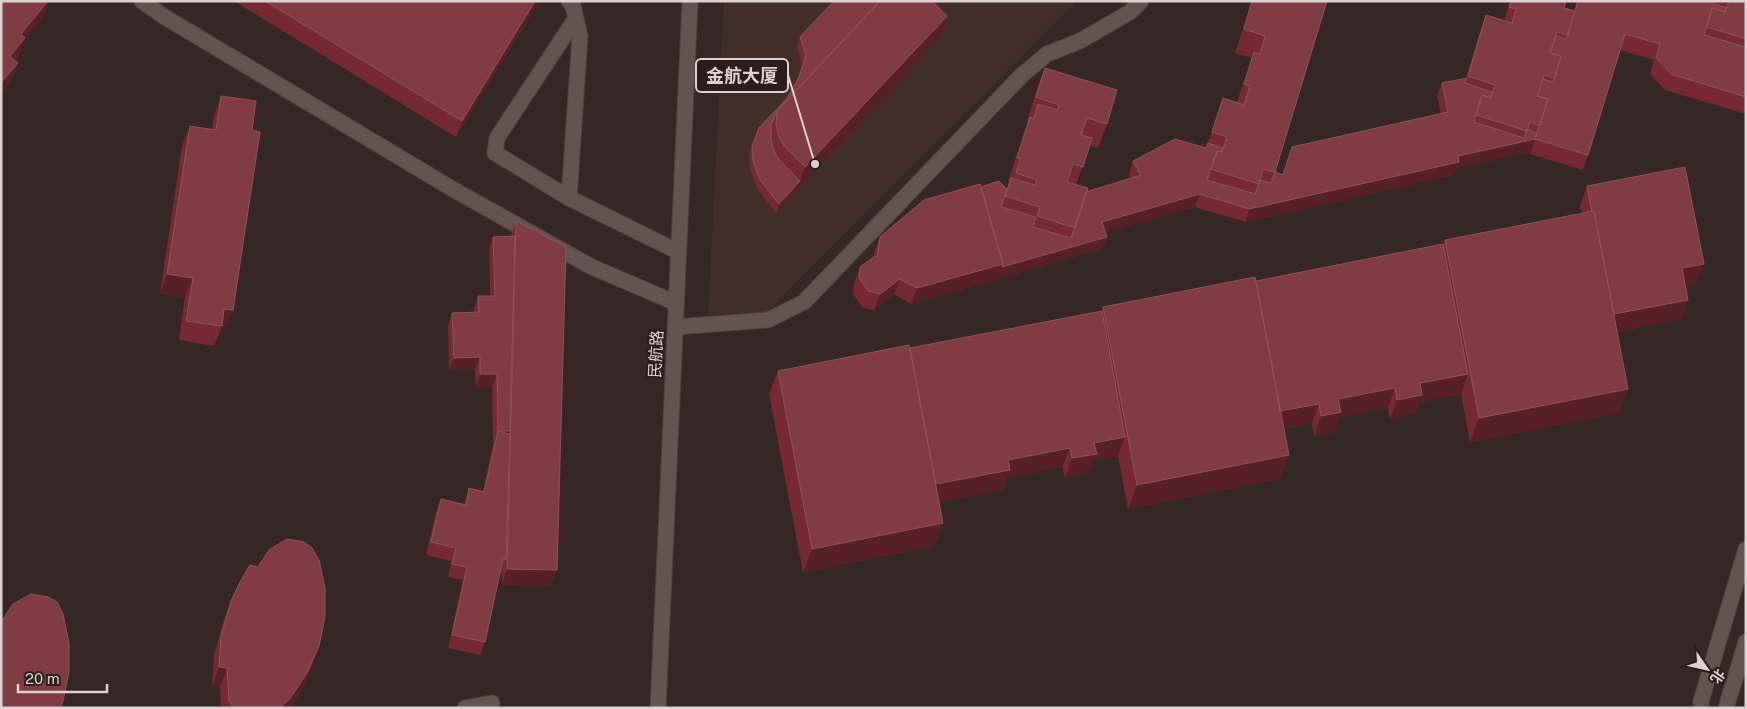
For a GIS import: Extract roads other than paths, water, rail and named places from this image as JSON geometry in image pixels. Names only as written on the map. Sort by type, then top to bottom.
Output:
[{"type":"street","points":[[142,1],[163,16],[456,191],[592,267],[676,303]]},
{"type":"street","points":[[569,1],[573,6],[580,36],[569,198]]},
{"type":"street","name":"民航路","points":[[658,708],[690,1]]},
{"type":"street","points":[[675,327],[768,320],[804,302],[1022,75],[1046,54],[1080,41],[1130,12],[1141,1]]},
{"type":"street","points":[[576,18],[497,138],[495,153],[569,198],[678,252]]},
{"type":"street","points":[[1700,708],[1746,549]]},
{"type":"street","points":[[1726,708],[1746,642]]},
{"type":"street","points":[[465,708],[492,703]]},
{"type":"place","name":"金航大厦","points":[[815,164]]}]
